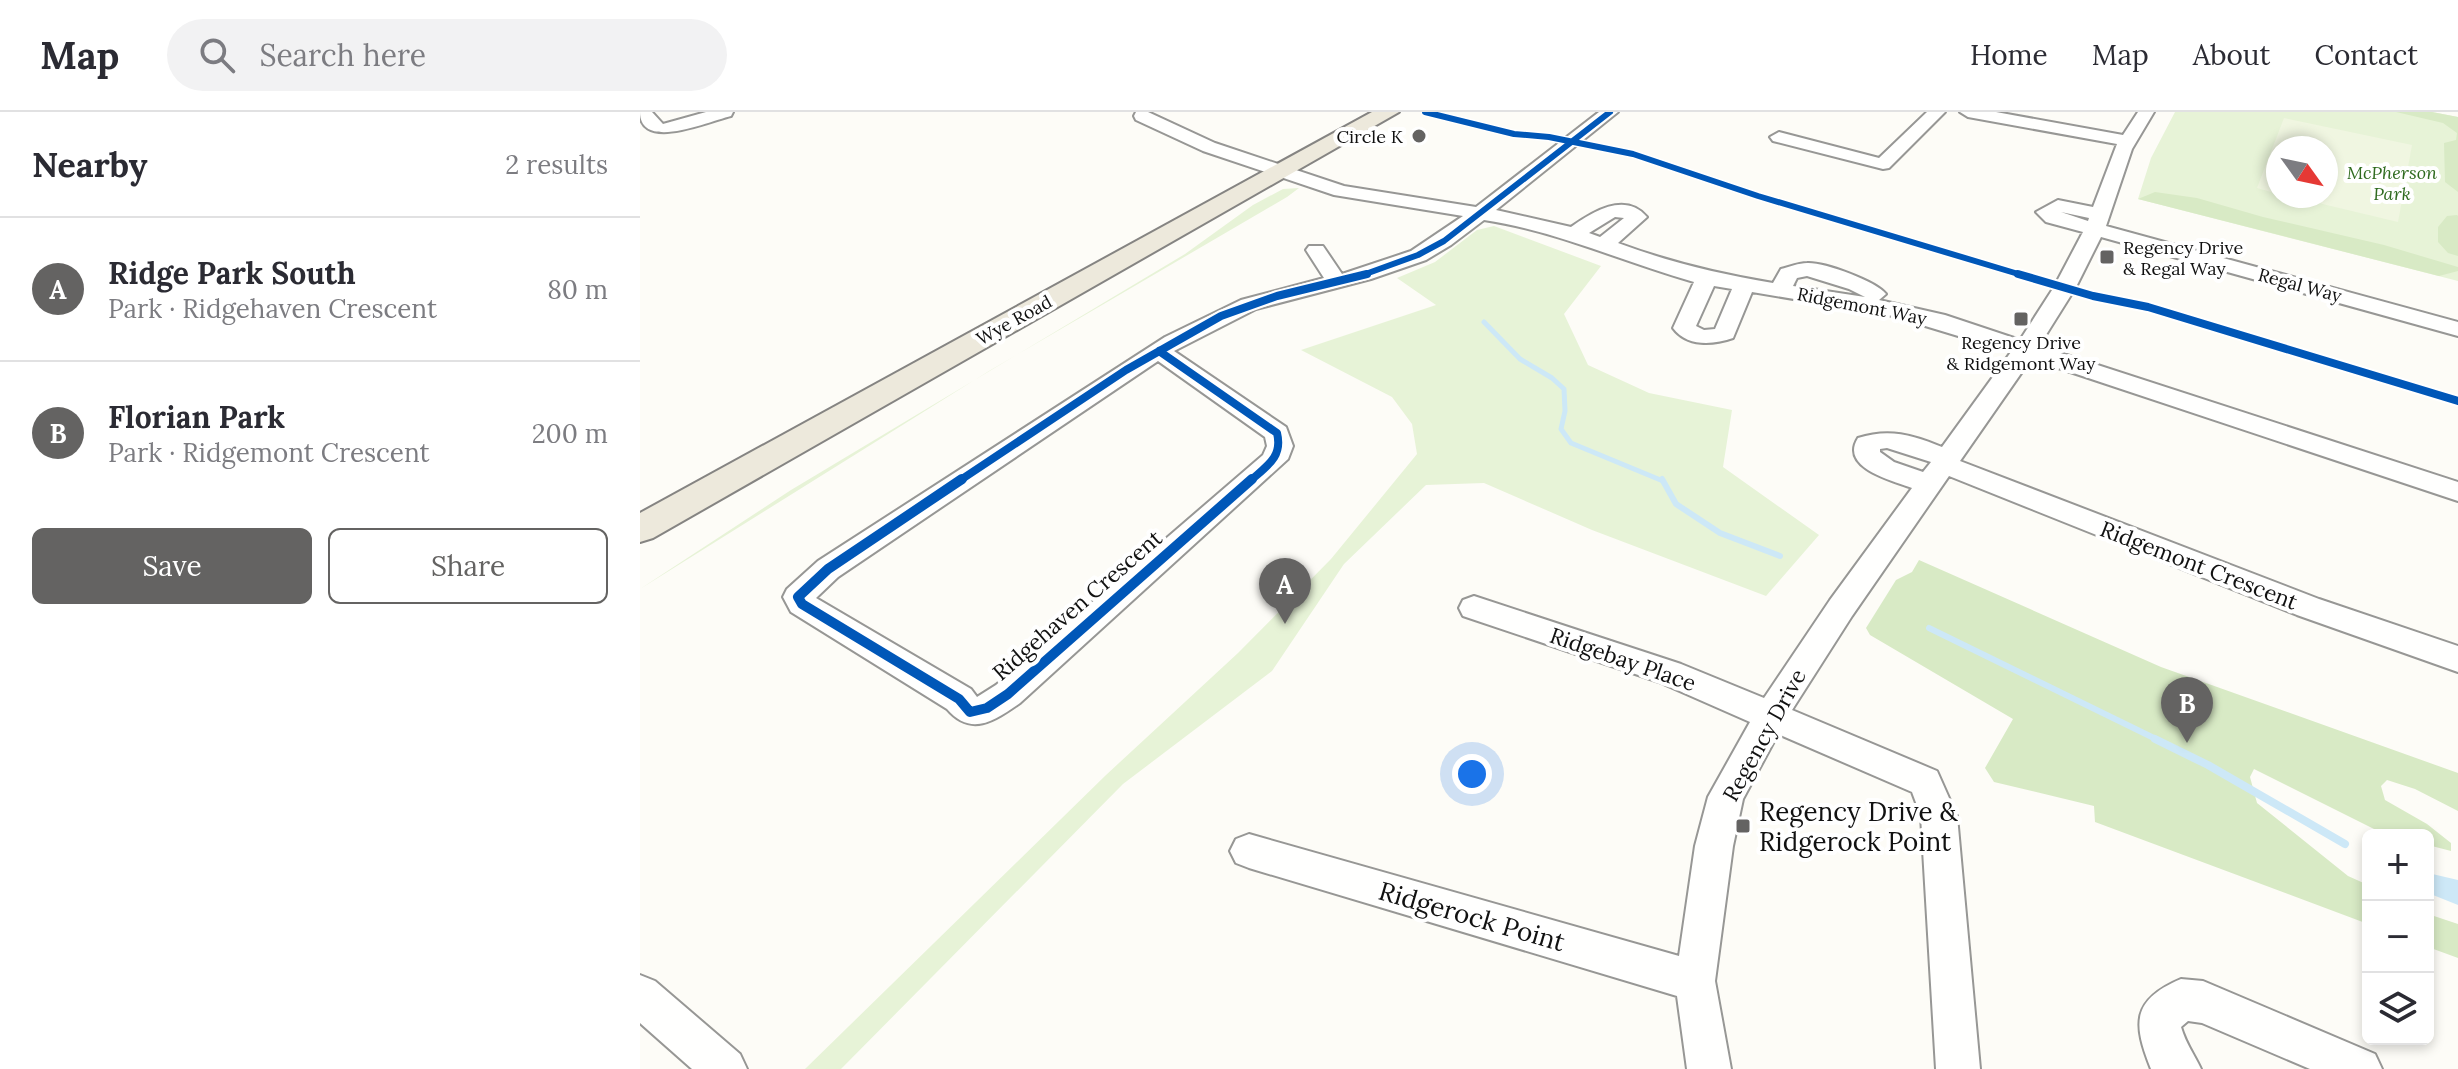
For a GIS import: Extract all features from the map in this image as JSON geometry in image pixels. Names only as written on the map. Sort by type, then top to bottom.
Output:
[{"type":"main road","name":"Wye Road","points":[[640,529],[1279,164],[1357,112]]},
{"type":"main road","name":"Wye Road","points":[[640,502],[1279,164],[1388,112]]},
{"type":"street","points":[[649,115],[655,127],[663,129],[725,112]]},
{"type":"street","name":"Ridgehaven Crescent","points":[[1159,351],[1277,433],[1280,446],[1275,459],[1008,694],[987,708],[970,712],[959,699],[802,604],[798,597],[828,569],[1127,369],[1159,351],[1226,314],[1287,292],[1388,268],[1420,255],[1487,208],[1610,112]]},
{"type":"street","points":[[1779,137],[1883,164],[1937,112]]},
{"type":"street","points":[[1968,112],[2025,129],[2126,145]]},
{"type":"street","name":"Regency Drive","points":[[1709,1069],[1695,981],[1714,846],[1726,797],[1771,715],[1939,469],[2025,350],[2065,287],[2097,222],[2126,145],[2146,112]]},
{"type":"street","name":"Ridgemont Way","points":[[1136,114],[1167,130],[1279,164],[1362,196],[1487,208],[1706,279],[1890,308],[2025,350]]},
{"type":"street","points":[[1567,232],[1608,212],[1626,210],[1637,217],[1603,245]]},
{"type":"street","name":"Regal Way","points":[[2097,222],[2458,329]]},
{"type":"street","points":[[1316,250],[1336,280]]},
{"type":"street","points":[[1706,279],[1684,328],[1694,335],[1712,338],[1725,333],[1744,285]]},
{"type":"street","points":[[2025,350],[2458,492]]},
{"type":"street","name":"Ridgemont Crescent","points":[[1939,469],[2308,607],[2458,659]]},
{"type":"street","name":"Ridgebay Place","points":[[1474,608],[1670,673],[1925,782],[1939,816],[1958,1069]]},
{"type":"street","name":"Ridgerock Point","points":[[1249,851],[1695,981]]},
{"type":"street","points":[[2179,1069],[2169,1060],[2158,1020],[2181,1000],[2203,1002],[2360,1069]]},
{"type":"street","points":[[643,1003],[725,1069]]},
{"type":"green space","name":"McPherson Park","points":[[2175,112],[2432,112],[2458,117],[2458,281],[2138,199],[2151,158]]},
{"type":"green space","points":[[2396,112],[2432,112],[2458,117],[2458,192],[2445,182],[2444,143],[2456,140],[2457,133],[2443,123]]},
{"type":"green space","points":[[2284,118],[2412,145],[2398,222],[2338,208],[2338,136],[2277,136]]},
{"type":"green space","points":[[2266,165],[2266,191],[2257,188]]},
{"type":"green space","points":[[1299,188],[1287,197],[1016,355],[1185,254],[1253,205],[1283,189]]},
{"type":"green space","points":[[2155,192],[2197,198],[2384,245],[2458,267],[2458,271],[2439,276],[2138,199]]},
{"type":"green space","points":[[2457,215],[2458,256],[2448,253],[2438,242],[2438,227],[2447,216]]},
{"type":"green space","points":[[1494,226],[1601,266],[1564,314],[1588,365],[1649,393],[1732,410],[1723,467],[1819,535],[1766,596],[1592,530],[1484,483],[1426,485],[1344,564],[1272,671],[1123,784],[841,1069],[805,1069],[1106,775],[1238,653],[1331,559],[1417,454],[1412,424],[1392,397],[1301,350],[1436,305],[1397,278],[1435,262],[1477,230]]},
{"type":"green space","points":[[973,381],[640,589],[791,490]]},
{"type":"green space","points":[[1919,560],[2161,667],[2458,773],[2458,811],[2415,789],[2387,780],[2381,786],[2385,800],[2433,829],[2374,829],[2254,769],[2250,777],[2257,803],[2348,876],[2362,882],[2362,922],[2095,822],[2094,806],[1994,782],[1985,768],[2013,719],[1870,635],[1866,628],[1896,580],[1912,572]]},
{"type":"green space","points":[[2434,830],[2451,843],[2451,851],[2434,847]]},
{"type":"green space","points":[[2434,916],[2458,924],[2458,958],[2434,949]]},
{"type":"water","points":[[2434,874],[2458,880],[2458,905],[2434,895]]},
{"type":"waterway","points":[[1484,322],[1520,359],[1564,389],[1565,411],[1561,429],[1571,443],[1663,481]]},
{"type":"waterway","points":[[1662,479],[1676,504],[1720,533],[1780,556]]},
{"type":"waterway","points":[[1929,628],[2160,741]]},
{"type":"waterway","points":[[2155,739],[2208,765],[2345,844]]},
{"type":"cycle path","points":[[1425,112],[1514,134],[1549,137],[1633,154],[1758,196],[2093,296],[2148,307],[2458,401]]},
{"type":"cycle path","points":[[1159,351],[1277,433],[1280,446],[1275,459],[1008,694],[987,708],[970,712],[959,699],[802,604],[798,597],[828,569],[1150,356],[1197,328],[1249,305],[1363,275],[1418,255],[1444,241],[1610,112]]},
{"type":"place","name":"Circle K","points":[[1419,136]]},
{"type":"place","name":"Regency Drive & Regal Way","points":[[2107,257]]},
{"type":"place","name":"Regency Drive & Ridgemont Way","points":[[2021,319]]},
{"type":"place","name":"Ridge Park South","points":[[1285,624]]},
{"type":"place","name":"Florian Park","points":[[2187,743]]},
{"type":"place","name":"Regency Drive & Ridgerock Point","points":[[1743,826]]}]
